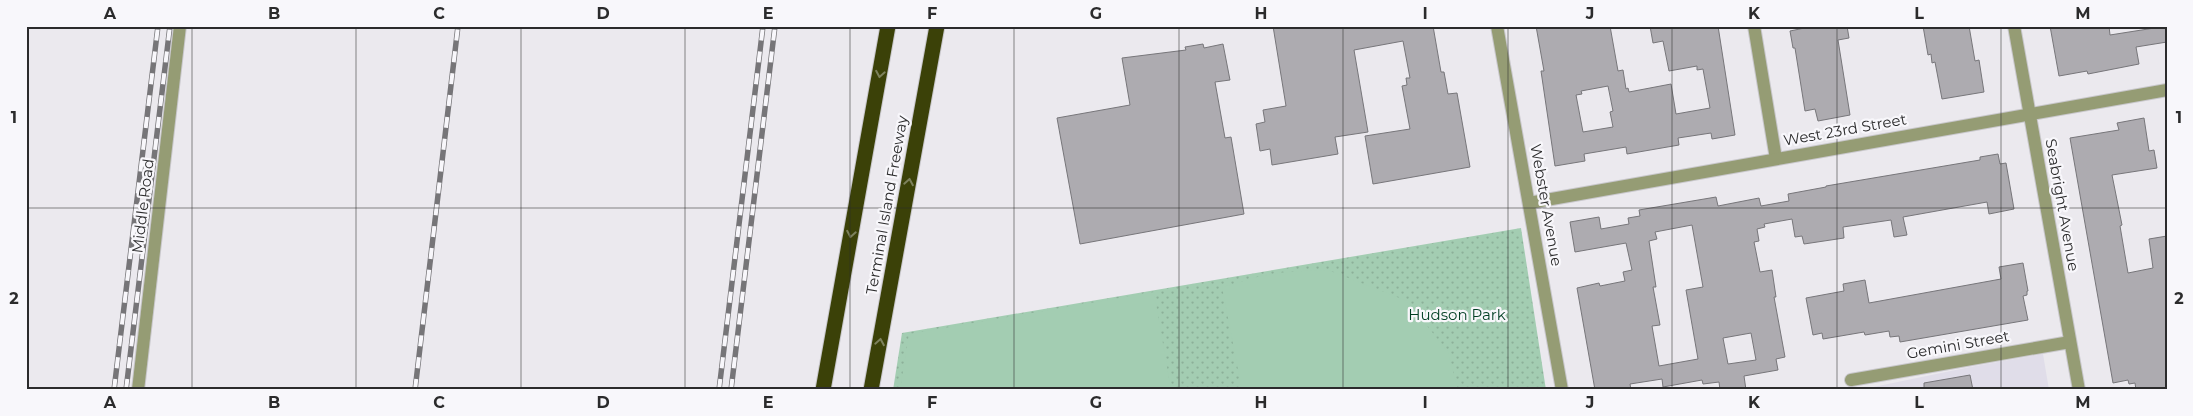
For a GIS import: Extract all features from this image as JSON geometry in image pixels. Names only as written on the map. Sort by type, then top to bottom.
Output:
[{"type":"highway","name":"Terminal Island Freeway","points":[[824,390],[888,26]]},
{"type":"highway","name":"Terminal Island Freeway","points":[[871,390],[937,26]]},
{"type":"street","name":"Middle Road","points":[[138,390],[180,26]]},
{"type":"street","name":"Webster Avenue","points":[[1498,26],[1562,390]]},
{"type":"street","points":[[1754,26],[1776,159]]},
{"type":"street","name":"Seabright Avenue","points":[[2014,26],[2079,390]]},
{"type":"street","name":"West 23rd Street","points":[[1529,203],[2167,90]]},
{"type":"street","name":"Gemini Street","points":[[1851,380],[2070,342]]},
{"type":"shaded area","points":[[2043,354],[2049,390],[1859,390],[1970,367]]},
{"type":"green space","name":"Hudson Park","points":[[1521,228],[1546,390],[893,390],[902,333]]},
{"type":"green space","points":[[1328,270],[1407,301],[1448,352],[1458,390],[1242,390],[1222,287],[1269,274]]},
{"type":"green space","points":[[1154,292],[1171,390],[900,390],[909,334]]},
{"type":"building","points":[[1273,26],[1433,26],[1441,72],[1444,72],[1448,94],[1457,93],[1470,167],[1373,184],[1365,136],[1410,129],[1402,86],[1407,85],[1406,78],[1410,78],[1403,41],[1354,50],[1368,132],[1335,137],[1338,154],[1272,165],[1270,149],[1260,151],[1256,124],[1265,122],[1263,110],[1286,106]]},
{"type":"building","points":[[1536,26],[1610,26],[1618,71],[1623,70],[1626,89],[1628,88],[1629,92],[1671,84],[1676,114],[1710,108],[1703,69],[1697,70],[1697,66],[1669,71],[1663,41],[1653,43],[1650,26],[1718,26],[1735,135],[1712,139],[1711,133],[1678,138],[1679,145],[1627,154],[1626,147],[1584,154],[1585,161],[1555,166],[1541,71],[1544,71]],"holes":[[[1608,86],[1613,111],[1610,112],[1613,127],[1583,132],[1576,95],[1582,94],[1581,91]]]},
{"type":"building","points":[[1814,26],[1847,26],[1849,38],[1838,40],[1850,115],[1818,121],[1815,109],[1805,111],[1795,48],[1793,48],[1790,31]]},
{"type":"building","points":[[1923,26],[1969,26],[1975,61],[1979,60],[1984,92],[1942,99],[1935,62],[1932,63],[1931,54],[1928,55]]},
{"type":"building","points":[[2050,26],[2109,26],[2110,35],[2167,26],[2167,42],[2136,47],[2139,64],[2088,74],[2087,71],[2059,76]]},
{"type":"building","points":[[1203,44],[1204,48],[1223,44],[1230,80],[1215,82],[1225,138],[1231,137],[1244,214],[1080,244],[1057,118],[1130,105],[1122,58],[1186,50],[1185,47]]},
{"type":"building","points":[[2144,118],[2149,151],[2154,150],[2157,168],[2112,175],[2122,225],[2120,226],[2128,273],[2153,268],[2149,239],[2167,236],[2167,390],[2136,390],[2135,383],[2129,384],[2128,380],[2113,383],[2070,138],[2119,130],[2117,123]]},
{"type":"building","points":[[1998,154],[2000,164],[2006,163],[2014,209],[1989,214],[1987,202],[1903,217],[1907,235],[1894,237],[1891,220],[1843,227],[1844,238],[1804,244],[1802,236],[1795,237],[1792,219],[1764,224],[1765,227],[1757,229],[1759,241],[1754,242],[1760,272],[1772,270],[1776,297],[1774,297],[1785,357],[1776,359],[1778,370],[1744,376],[1746,390],[1720,390],[1719,382],[1703,384],[1702,380],[1663,387],[1662,379],[1630,384],[1631,390],[1595,390],[1577,288],[1599,283],[1600,286],[1625,281],[1623,272],[1632,270],[1626,243],[1575,252],[1570,222],[1599,217],[1601,229],[1629,224],[1628,218],[1640,216],[1639,210],[1716,197],[1718,206],[1759,198],[1761,206],[1789,201],[1788,194],[1980,160],[1980,157]],"holes":[[[1692,225],[1703,287],[1686,290],[1698,359],[1659,366],[1652,326],[1660,325],[1653,287],[1656,287],[1649,241],[1657,239],[1655,232]],[[1751,333],[1756,360],[1728,364],[1723,338]]]},
{"type":"building","points":[[2023,263],[2028,291],[2027,295],[2023,296],[2028,320],[1900,342],[1899,336],[1890,337],[1889,331],[1865,335],[1864,332],[1823,339],[1822,333],[1813,335],[1806,298],[1844,291],[1843,284],[1865,280],[1869,303],[2001,279],[1999,267]]},
{"type":"building","points":[[1970,375],[1973,390],[1924,390],[1924,383]]},
{"type":"railway","points":[[114,390],[158,26]]},
{"type":"railway","points":[[126,390],[170,26]]},
{"type":"railway","points":[[415,390],[458,26]]},
{"type":"railway","points":[[719,390],[763,26]]},
{"type":"railway","points":[[731,390],[775,26]]}]
